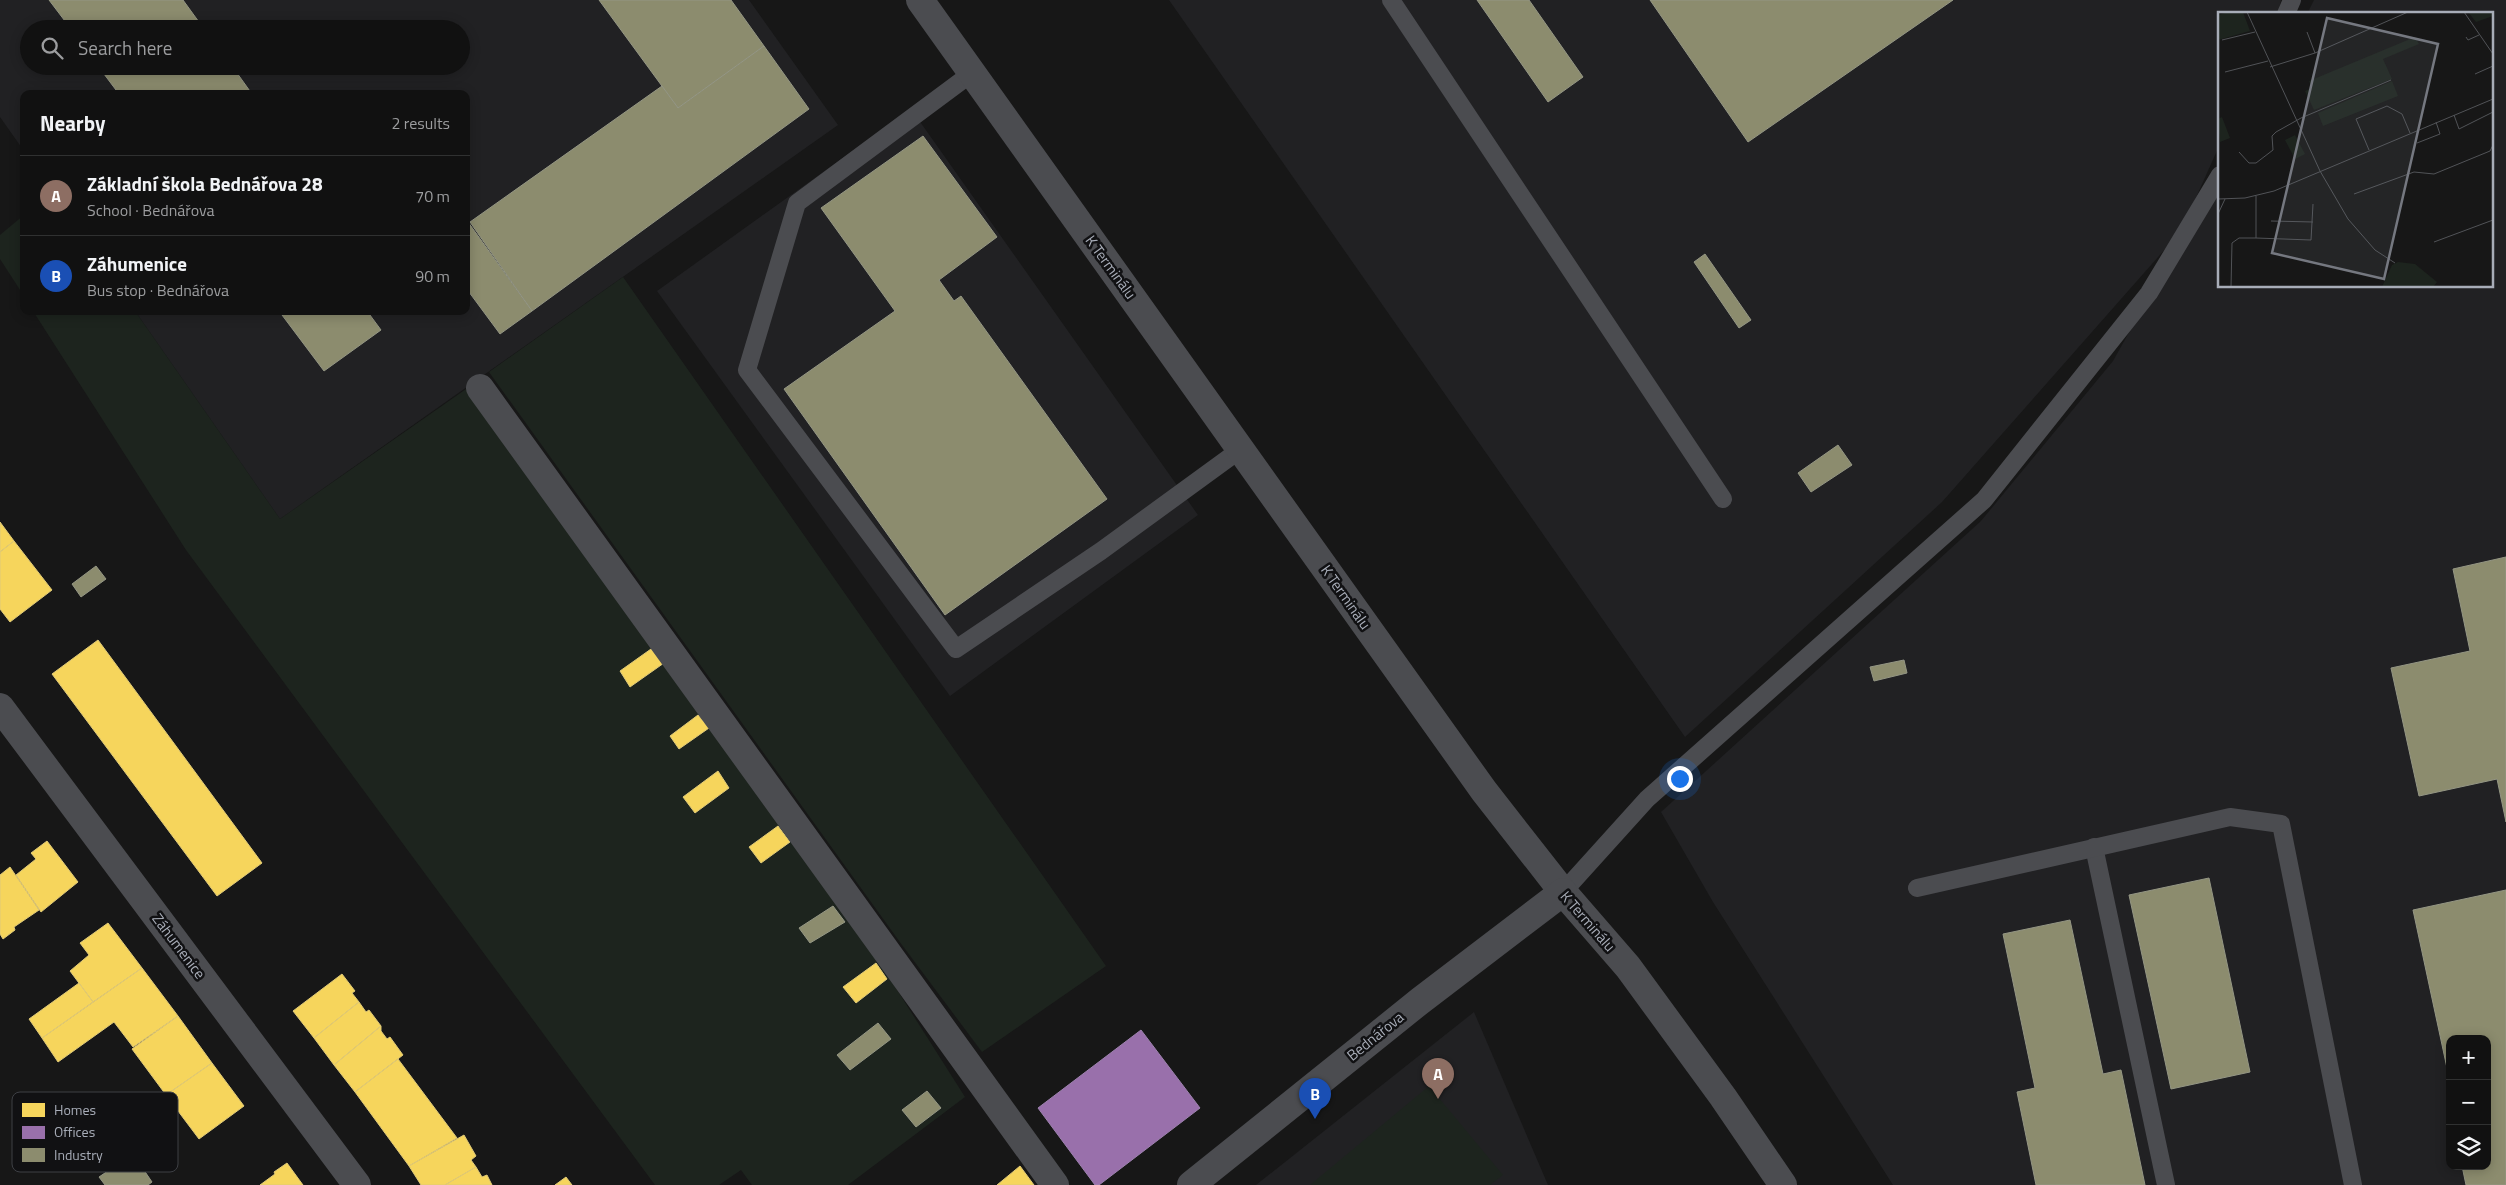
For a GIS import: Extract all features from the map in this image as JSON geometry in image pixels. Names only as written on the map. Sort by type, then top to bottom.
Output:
[{"type":"street","name":"K Terminálu","points":[[920,0],[1484,791],[1563,892],[1628,967],[1723,1097],[1783,1185]]},
{"type":"street","points":[[480,388],[1055,1185]]},
{"type":"street","name":"Záhumenice","points":[[0,707],[357,1185]]},
{"type":"street","name":"Bednářova","points":[[1191,1185],[1427,995],[1563,892]]},
{"type":"lane","points":[[1391,0],[1723,499]]},
{"type":"lane","points":[[2287,12],[2292,0]]},
{"type":"lane","points":[[972,73],[797,203],[747,370],[956,649],[1100,551],[1241,449]]},
{"type":"lane","points":[[1563,892],[1647,799],[1984,500],[2149,294],[2218,177]]},
{"type":"lane","points":[[1917,888],[2230,817],[2281,824],[2352,1185]]},
{"type":"lane","points":[[2094,847],[2166,1185]]},
{"type":"shaded area","points":[[0,0],[749,0],[838,125],[280,519],[138,315],[470,315],[470,90],[20,90],[20,145],[0,117]]},
{"type":"shaded area","points":[[1169,0],[2281,0],[2278,12],[2218,12],[2218,148],[2181,231],[1942,502],[1685,737]]},
{"type":"shaded area","points":[[2314,0],[2506,0],[2506,1185],[1893,1185],[1713,902],[1661,812],[1981,521],[2113,361],[2218,174],[2218,288],[2494,288],[2494,12],[2308,12]]},
{"type":"shaded area","points":[[911,109],[1198,515],[950,696],[657,291]]},
{"type":"shaded area","points":[[20,218],[20,290],[0,259],[0,235]]},
{"type":"shaded area","points":[[623,277],[1106,966],[982,1052],[902,945],[489,372]]},
{"type":"shaded area","points":[[36,315],[138,315],[280,519],[469,387],[873,952],[965,1097],[848,1185],[752,1185],[741,1170],[719,1185],[655,1185],[186,550]]},
{"type":"shaded area","points":[[1474,1012],[1548,1185],[1256,1185]]},
{"type":"shaded area","points":[[1429,1086],[1503,1175],[1490,1185],[1310,1185]]},
{"type":"building: Homes","points":[[0,522],[14,541],[0,552]]},
{"type":"building: Homes","points":[[14,541],[52,590],[10,622],[0,609],[0,552]]},
{"type":"building: Homes","points":[[98,640],[262,863],[217,896],[52,674]]},
{"type":"building: Homes","points":[[651,649],[664,663],[630,687],[620,671]]},
{"type":"building: Homes","points":[[698,715],[709,728],[679,749],[670,736]]},
{"type":"building: Homes","points":[[718,771],[729,788],[695,813],[683,797]]},
{"type":"building: Homes","points":[[778,826],[790,842],[761,863],[749,847]]},
{"type":"building: Homes","points":[[47,841],[78,882],[41,912],[16,875],[36,859],[31,853]]},
{"type":"building: Homes","points":[[10,867],[39,910],[14,927],[15,930],[3,939],[0,934],[0,875]]},
{"type":"building: Homes","points":[[108,923],[142,968],[93,1002],[70,971],[89,955],[80,943]]},
{"type":"building: Homes","points":[[876,963],[887,979],[856,1003],[843,987]]},
{"type":"building: Homes","points":[[142,968],[178,1016],[133,1047],[114,1022],[58,1062],[42,1038]]},
{"type":"building: Homes","points":[[342,974],[355,991],[352,993],[359,1002],[314,1038],[293,1011]]},
{"type":"building: Homes","points":[[79,983],[93,1002],[42,1038],[29,1019]]},
{"type":"building: Homes","points":[[359,1002],[366,1012],[369,1010],[381,1026],[334,1065],[314,1038]]},
{"type":"building: Homes","points":[[178,1016],[212,1063],[170,1092],[164,1092],[132,1049]]},
{"type":"building: Homes","points":[[381,1026],[381,1031],[387,1039],[390,1037],[403,1055],[355,1092],[334,1065]]},
{"type":"building: Homes","points":[[398,1059],[457,1138],[409,1166],[355,1092]]},
{"type":"building: Homes","points":[[212,1063],[244,1106],[199,1139],[178,1111],[178,1092],[170,1092]]},
{"type":"building: Homes","points":[[464,1135],[476,1156],[471,1160],[476,1167],[445,1185],[421,1185],[409,1166]]},
{"type":"building: Homes","points":[[287,1163],[303,1185],[260,1185],[275,1174],[274,1172]]},
{"type":"building: Homes","points":[[1020,1166],[1034,1185],[997,1185]]},
{"type":"building: Homes","points":[[476,1167],[482,1177],[487,1175],[492,1185],[445,1185]]},
{"type":"building: Homes","points":[[566,1177],[572,1185],[555,1185]]},
{"type":"building: Offices","points":[[1141,1030],[1200,1108],[1099,1185],[1095,1185],[1038,1108]]},
{"type":"building: Industry","points":[[49,0],[183,0],[197,20],[64,20]]},
{"type":"building: Industry","points":[[599,0],[731,0],[764,46],[678,108]]},
{"type":"building: Industry","points":[[1477,0],[1529,0],[1583,77],[1548,102]]},
{"type":"building: Industry","points":[[1650,0],[1953,0],[1748,142]]},
{"type":"building: Industry","points":[[764,46],[809,109],[532,311],[470,222],[662,86],[678,108]]},
{"type":"building: Industry","points":[[105,75],[238,75],[249,90],[116,90]]},
{"type":"building: Industry","points":[[923,136],[997,237],[939,280],[954,301],[961,296],[1107,499],[945,615],[784,389],[895,311],[821,208]]},
{"type":"building: Industry","points":[[470,225],[532,311],[500,334],[470,293]]},
{"type":"building: Industry","points":[[1705,254],[1751,320],[1739,328],[1694,262]]},
{"type":"building: Industry","points":[[282,315],[370,315],[381,330],[324,371]]},
{"type":"building: Industry","points":[[1838,445],[1852,465],[1811,492],[1798,473]]},
{"type":"building: Industry","points":[[2506,557],[2506,822],[2497,779],[2419,796],[2391,668],[2470,651],[2453,569]]},
{"type":"building: Industry","points":[[96,566],[106,579],[81,597],[72,584]]},
{"type":"building: Industry","points":[[1904,660],[1907,673],[1874,681],[1870,667]]},
{"type":"building: Industry","points":[[2209,878],[2250,1072],[2171,1089],[2129,895]]},
{"type":"building: Industry","points":[[2506,890],[2506,1185],[2466,1185],[2463,1170],[2491,1170],[2491,1035],[2446,1035],[2446,1063],[2413,910]]},
{"type":"building: Industry","points":[[833,906],[845,922],[810,943],[799,928]]},
{"type":"building: Industry","points":[[2070,920],[2103,1074],[2121,1070],[2145,1185],[2036,1185],[2017,1092],[2035,1088],[2003,934]]},
{"type":"building: Industry","points":[[878,1023],[891,1039],[850,1070],[837,1055]]},
{"type":"building: Industry","points":[[927,1091],[941,1108],[916,1127],[902,1110]]},
{"type":"building: Industry","points":[[106,1172],[145,1172],[152,1182],[148,1185],[105,1185],[99,1177]]},
{"type":"place","name":"Základní škola Bednářova 28","points":[[1438,1099]]},
{"type":"place","name":"Záhumenice","points":[[1315,1119]]}]
